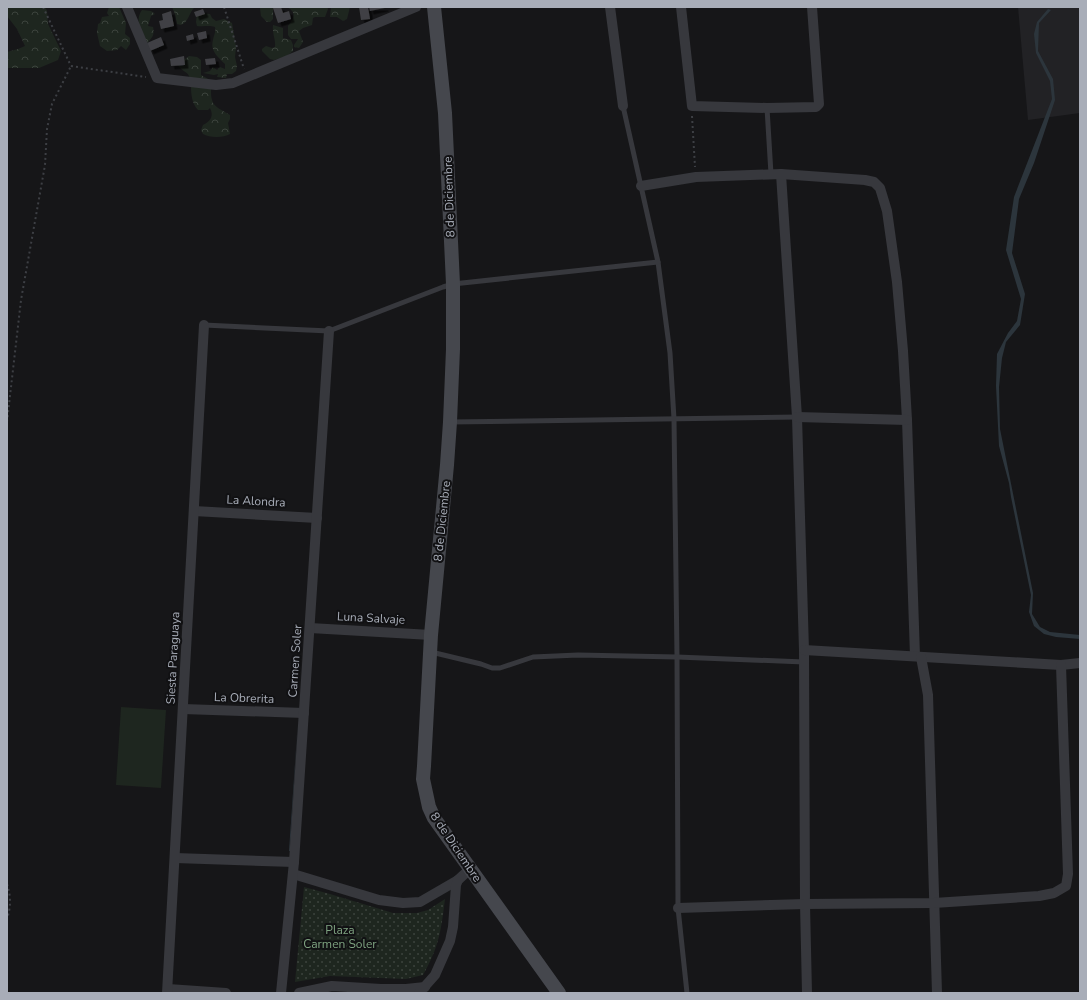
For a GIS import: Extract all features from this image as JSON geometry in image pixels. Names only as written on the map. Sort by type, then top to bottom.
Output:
[{"type":"street","points":[[127,7],[157,78],[216,85],[233,83],[416,7]]},
{"type":"street","name":"8 de Diciembre","points":[[434,7],[445,113],[453,284],[453,349],[447,472],[431,635],[423,779],[429,807],[434,818],[559,993]]},
{"type":"street","points":[[610,7],[623,106]]},
{"type":"street","points":[[681,7],[692,106],[767,108],[816,107],[818,104],[819,99],[812,7]]},
{"type":"street","points":[[641,186],[696,177],[776,174],[865,180],[874,182],[880,188],[887,211],[897,282],[907,420],[918,656],[928,695],[937,993]]},
{"type":"street","points":[[776,174],[797,417],[804,650],[805,904],[807,993]]},
{"type":"street","name":"Siesta Paraguaya","points":[[168,991],[204,325]]},
{"type":"street","name":"Carmen Soler","points":[[281,993],[294,862],[330,331]]},
{"type":"street","points":[[797,417],[907,420]]},
{"type":"street","name":"La Alondra","points":[[194,511],[317,518]]},
{"type":"street","name":"Luna Salvaje","points":[[310,628],[431,635]]},
{"type":"street","points":[[804,650],[1061,665],[1080,663]]},
{"type":"street","points":[[678,908],[805,904],[934,903],[1039,896],[1054,893],[1066,886],[1068,874],[1061,665]]},
{"type":"street","name":"La Obrerita","points":[[183,709],[304,713]]},
{"type":"street","points":[[175,858],[294,862]]},
{"type":"street","points":[[293,874],[379,900],[403,903],[420,902],[458,880],[470,869]]},
{"type":"street","points":[[299,993],[332,986],[422,990],[435,975],[450,941],[453,927],[454,890],[458,880]]},
{"type":"street","points":[[168,991],[226,993]]},
{"type":"lane","points":[[623,106],[658,262],[670,352],[674,419],[678,908],[687,993]]},
{"type":"lane","points":[[767,108],[776,174]]},
{"type":"lane","points":[[204,325],[330,331],[453,284],[658,262]]},
{"type":"lane","points":[[450,422],[797,417]]},
{"type":"lane","points":[[430,652],[492,668],[500,668],[533,657],[578,655],[804,662]]},
{"type":"path","points":[[43,7],[71,66]]},
{"type":"path","points":[[224,7],[246,77]]},
{"type":"path","points":[[71,66],[157,78]]},
{"type":"path","points":[[7,422],[21,300],[45,165],[48,123],[52,104],[71,66]]},
{"type":"path","points":[[692,106],[696,177]]},
{"type":"path","points":[[7,884],[10,894],[10,912],[7,919]]},
{"type":"shaded area","points":[[1018,7],[1080,7],[1080,113],[1028,120]]},
{"type":"shaded area","points":[[1048,9],[1051,10],[1039,23],[1038,51],[1053,79],[1055,100],[1034,163],[1019,199],[1012,253],[1025,294],[1020,325],[1006,342],[1002,358],[999,387],[1000,429],[1033,593],[1032,614],[1040,627],[1050,632],[1080,635],[1080,639],[1056,637],[1044,634],[1034,626],[1029,612],[1031,595],[1009,483],[999,446],[996,386],[997,354],[1008,333],[1017,321],[1021,299],[1006,250],[1014,197],[1052,99],[1050,81],[1036,53],[1034,34],[1037,22]]},
{"type":"shaded area","points":[[298,720],[290,851],[289,851]]},
{"type":"green space","points":[[7,7],[45,7],[47,11],[48,24],[61,51],[58,60],[39,68],[7,68],[7,52],[25,46],[17,29],[7,16]]},
{"type":"green space","points":[[109,7],[119,7],[126,23],[125,34],[130,38],[130,44],[126,50],[121,46],[117,50],[107,51],[100,46],[97,33],[98,24],[100,23],[102,17],[109,16],[107,13]]},
{"type":"green space","points":[[172,7],[195,7],[186,22],[181,25],[177,24]]},
{"type":"green space","points":[[254,7],[274,7],[273,19],[270,22],[267,22],[261,16],[260,8]]},
{"type":"green space","points":[[287,7],[327,7],[328,9],[325,17],[313,18],[312,25],[299,31],[303,42],[299,48],[294,47],[298,39],[291,39],[288,35],[288,26],[294,16]]},
{"type":"green space","points":[[331,7],[350,7],[347,19],[343,21],[337,17],[330,17]]},
{"type":"green space","points":[[142,10],[151,11],[155,14],[151,16],[148,26],[153,27],[154,30],[152,38],[147,43],[139,23]]},
{"type":"green space","points":[[197,14],[210,14],[216,21],[224,19],[232,23],[236,47],[235,57],[237,66],[236,71],[232,74],[227,74],[226,78],[217,77],[218,74],[214,75],[203,73],[210,71],[213,67],[217,70],[220,67],[225,69],[225,64],[215,54],[212,44],[215,27],[197,26]]},
{"type":"green space","points":[[273,25],[283,28],[283,38],[291,40],[293,45],[293,51],[287,56],[274,60],[270,59],[262,51],[262,49],[266,46],[272,48],[275,47]]},
{"type":"green space","points":[[189,56],[197,57],[201,60],[201,75],[210,80],[211,98],[213,102],[217,107],[230,115],[228,123],[230,134],[216,137],[203,134],[201,130],[203,125],[211,118],[212,113],[210,108],[208,110],[198,110],[194,105],[190,77],[178,65]]},
{"type":"green space","points":[[121,707],[166,710],[161,788],[116,785]]},
{"type":"green space","name":"Plaza Carmen Soler","points":[[304,887],[393,913],[417,913],[428,910],[445,899],[436,947],[423,975],[406,979],[330,976],[295,982]]},
{"type":"building","points":[[281,7],[283,13],[289,11],[291,19],[278,23],[273,8]]},
{"type":"building","points":[[359,7],[368,7],[370,19],[361,20]]},
{"type":"building","points":[[369,7],[385,7],[385,8],[370,11]]},
{"type":"building","points":[[203,9],[205,14],[196,17],[194,12]]},
{"type":"building","points":[[171,11],[174,26],[161,29],[159,21],[163,20],[162,14]]},
{"type":"building","points":[[206,31],[207,38],[199,40],[197,33]]},
{"type":"building","points":[[193,34],[194,39],[187,41],[186,36]]},
{"type":"building","points":[[161,37],[164,45],[150,51],[147,43]]},
{"type":"building","points":[[184,56],[185,65],[171,66],[170,59]]},
{"type":"building","points":[[215,58],[216,64],[206,65],[205,59]]}]
